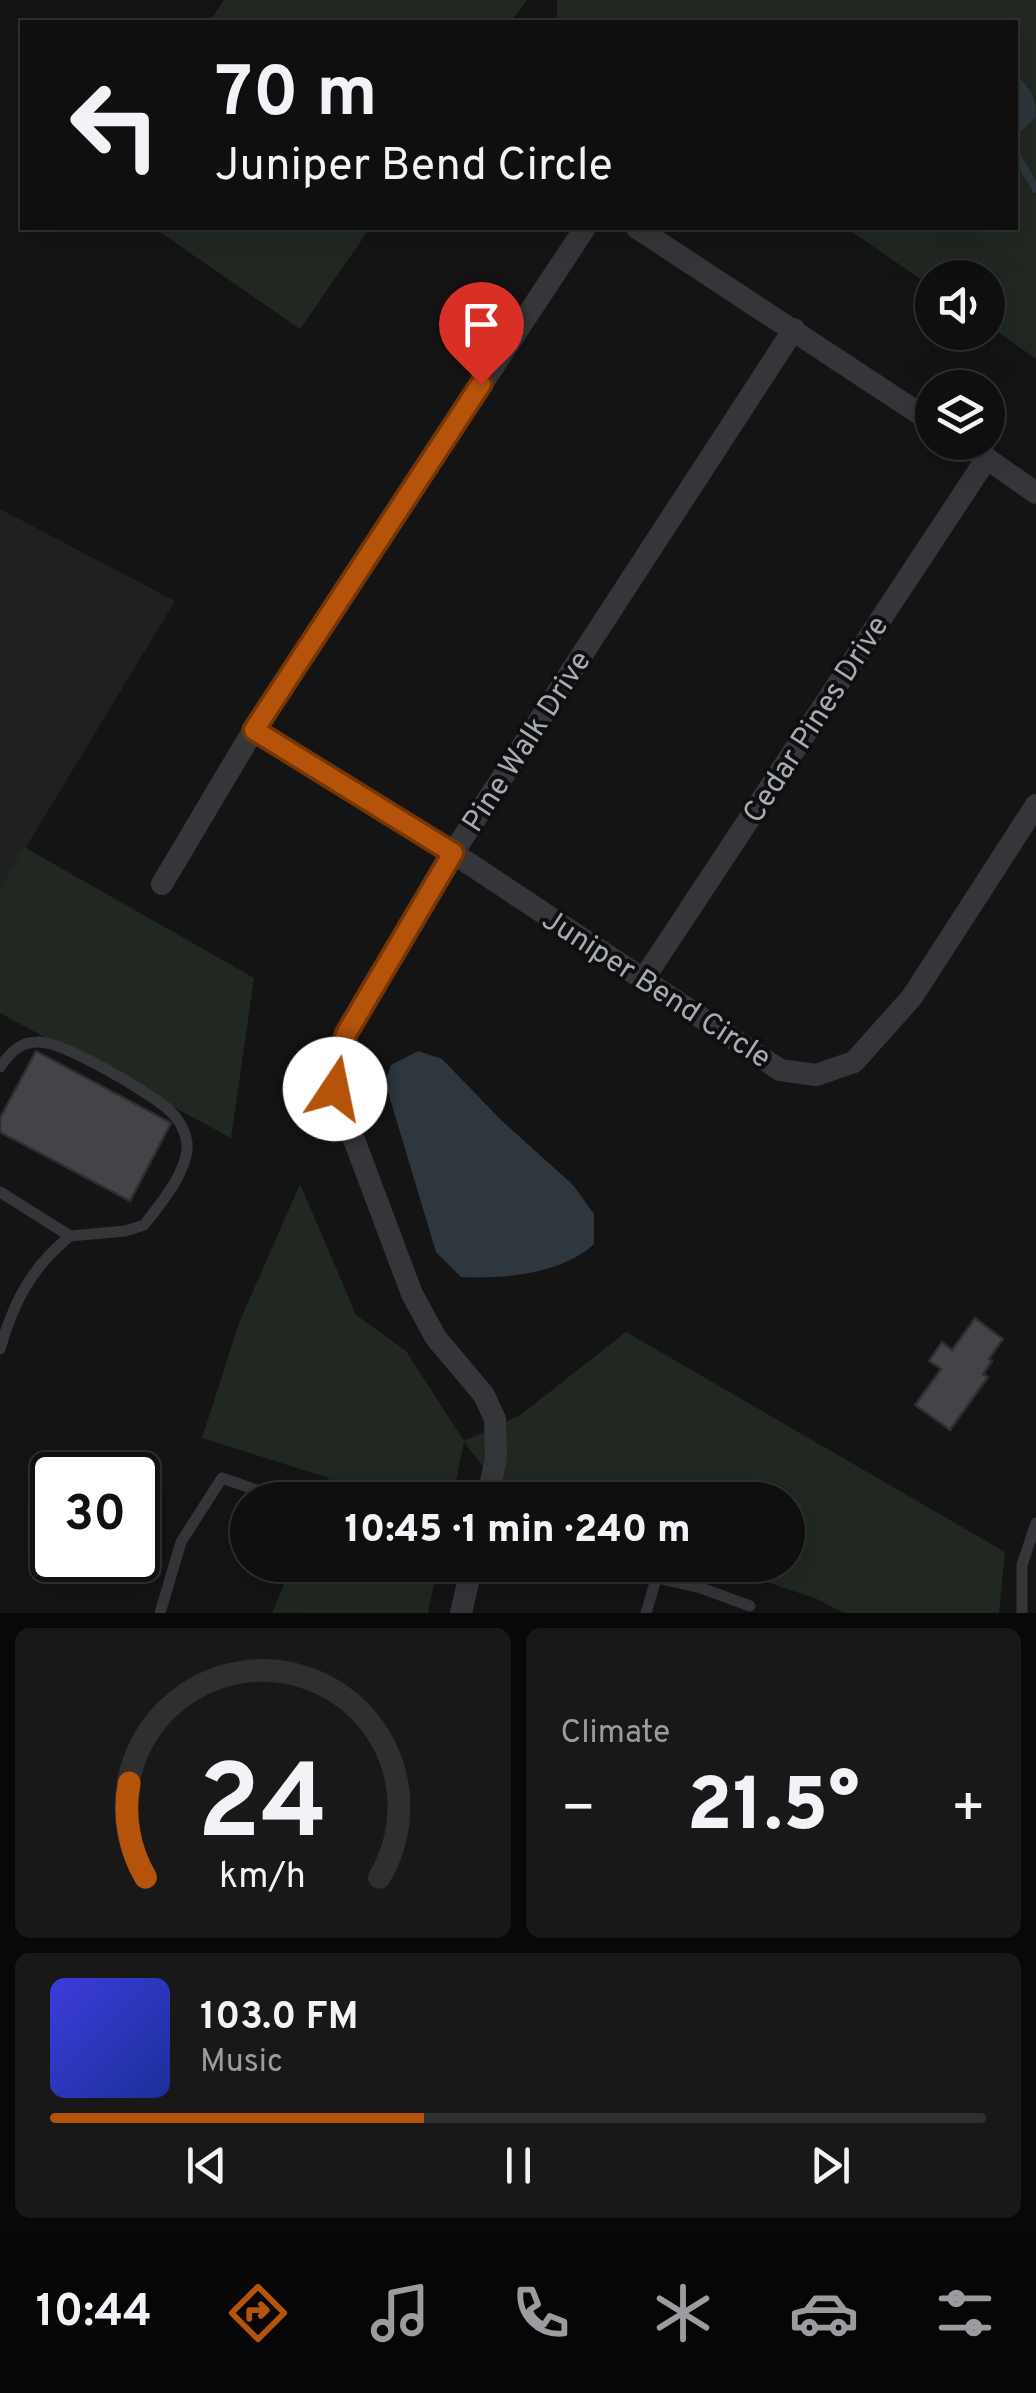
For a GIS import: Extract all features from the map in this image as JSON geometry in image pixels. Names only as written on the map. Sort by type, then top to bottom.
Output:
[{"type":"street","points":[[162,884],[254,730],[584,230]]},
{"type":"street","points":[[641,230],[915,411]]},
{"type":"street","name":"Pine Walk Drive","points":[[491,1482],[496,1458],[495,1419],[484,1395],[436,1338],[412,1294],[335,1089],[346,1034],[453,853],[794,329]]},
{"type":"street","name":"Cedar Pines Drive","points":[[643,980],[986,460]]},
{"type":"street","points":[[990,460],[1036,493]]},
{"type":"street","name":"Juniper Bend Circle","points":[[254,730],[453,853],[780,1070],[816,1076],[854,1062],[912,998],[1036,805]]},
{"type":"street","points":[[460,1613],[468,1582]]},
{"type":"lane","points":[[0,1067],[10,1052],[23,1044],[52,1043],[118,1076],[168,1110],[182,1125],[187,1144],[184,1163],[144,1225],[125,1231],[70,1236],[43,1258],[12,1309],[0,1349]]},
{"type":"lane","points":[[0,1192],[70,1236]]},
{"type":"lane","points":[[160,1613],[181,1542],[222,1478],[233,1482]]},
{"type":"lane","points":[[1022,1613],[1022,1565],[1036,1523]]},
{"type":"lane","points":[[646,1613],[655,1582]]},
{"type":"lane","points":[[667,1582],[701,1588],[750,1606]]},
{"type":"shaded area","points":[[224,0],[527,0],[512,20],[210,20]]},
{"type":"shaded area","points":[[557,0],[1036,0],[1036,359],[1005,337],[1005,260],[915,260],[915,275],[849,230],[1018,230],[1018,20],[557,20]]},
{"type":"shaded area","points":[[1018,77],[1031,93],[1036,117],[1018,134]]},
{"type":"shaded area","points":[[157,230],[369,230],[300,329]]},
{"type":"shaded area","points":[[0,509],[175,601],[0,890]]},
{"type":"shaded area","points":[[24,847],[254,978],[231,1138],[0,1013],[0,890]]},
{"type":"shaded area","points":[[418,1051],[442,1059],[501,1120],[573,1185],[594,1214],[594,1244],[549,1268],[495,1277],[461,1277],[436,1252],[385,1082],[391,1065]]},
{"type":"shaded area","points":[[300,1184],[356,1315],[406,1351],[464,1441],[519,1416],[626,1332],[1005,1552],[999,1613],[844,1613],[766,1582],[805,1582],[805,1482],[495,1482],[464,1442],[456,1482],[327,1482],[329,1478],[202,1438],[239,1323]]},
{"type":"shaded area","points":[[285,1582],[434,1582],[428,1613],[272,1613]]},
{"type":"building","points":[[36,1051],[171,1123],[130,1201],[0,1132],[0,1118]]},
{"type":"building","points":[[975,1318],[1003,1339],[983,1374],[988,1377],[950,1430],[915,1405],[941,1369],[929,1361],[942,1342],[952,1350]]},
{"type":"waterway","points":[[1018,158],[1036,189]]},
{"type":"route","points":[[335,1089],[346,1034],[453,853],[254,730],[481,384]]}]
